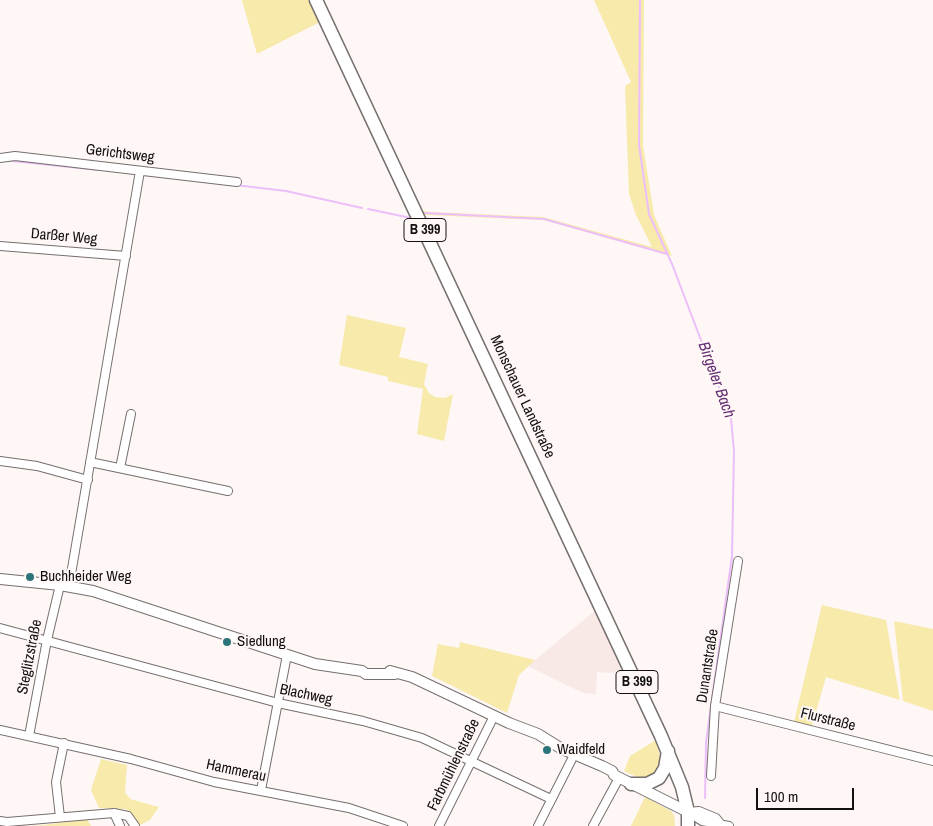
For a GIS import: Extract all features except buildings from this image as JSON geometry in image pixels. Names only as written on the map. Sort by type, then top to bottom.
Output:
[{"type":"main road","name":"Monschauer Landstraße","points":[[316,0],[609,622],[668,752],[682,787],[688,812]]},
{"type":"main road","points":[[621,779],[647,784],[659,778],[665,768],[668,752]]},
{"type":"main road","name":"B 399","points":[[688,812],[688,826]]},
{"type":"street","name":"Gerichtsweg","points":[[0,158],[15,156],[237,182]]},
{"type":"street","points":[[65,585],[88,480],[140,170]]},
{"type":"street","name":"Darßer Weg","points":[[0,246],[126,256]]},
{"type":"street","points":[[120,468],[131,414]]},
{"type":"street","points":[[0,461],[38,467],[88,480]]},
{"type":"street","points":[[90,462],[228,491]]},
{"type":"street","name":"Dunantstraße","points":[[711,776],[711,742],[715,706],[738,561]]},
{"type":"street","points":[[0,579],[65,585],[93,591],[315,664],[376,675],[395,674],[412,677],[514,726],[541,736],[554,745],[585,761],[589,760],[602,766],[612,771],[621,779],[688,812],[700,811],[729,826]]},
{"type":"street","name":"Steglitzstraße","points":[[30,736],[47,640],[65,585]]},
{"type":"street","name":"Blachweg","points":[[0,628],[278,703],[363,721],[422,738],[552,799]]},
{"type":"street","points":[[261,790],[287,655]]},
{"type":"street","name":"Flurstraße","points":[[715,706],[933,761]]},
{"type":"street","name":"Farbmühlenstraße","points":[[439,826],[494,716]]},
{"type":"street","name":"Hammerau","points":[[0,730],[131,759],[214,782],[349,808],[403,826]]},
{"type":"street","points":[[60,818],[56,782],[64,744]]},
{"type":"street","points":[[538,826],[574,755]]},
{"type":"street","points":[[593,826],[621,779]]},
{"type":"street","points":[[114,813],[120,826]]},
{"type":"street","points":[[0,821],[114,813],[128,816],[135,826]]},
{"type":"shaded area","points":[[242,0],[310,0],[320,22],[257,54]]},
{"type":"shaded area","points":[[594,0],[644,0],[643,145],[654,215],[672,256],[544,220],[425,215],[422,210],[429,212],[543,217],[652,247],[636,215],[629,194],[625,86],[631,82]]},
{"type":"shaded area","points":[[347,315],[406,328],[399,357],[428,364],[424,384],[429,393],[435,397],[445,398],[453,394],[444,441],[417,434],[423,389],[388,381],[388,377],[339,365]]},
{"type":"shaded area","points":[[822,605],[886,620],[900,700],[826,677],[812,726],[794,722]]},
{"type":"shaded area","points":[[597,609],[624,668],[612,673],[597,672],[596,694],[583,693],[528,666]]},
{"type":"shaded area","points":[[894,621],[933,629],[933,711],[903,701]]},
{"type":"shaded area","points":[[460,642],[535,660],[519,675],[507,713],[432,676],[438,644],[459,648]]},
{"type":"shaded area","points":[[656,740],[662,765],[654,777],[641,779],[624,771],[630,756]]},
{"type":"shaded area","points":[[101,759],[127,765],[125,792],[130,799],[159,807],[150,820],[138,826],[126,809],[99,808],[91,790]]},
{"type":"shaded area","points":[[645,797],[671,811],[674,815],[675,826],[631,826]]},
{"type":"shaded area","points":[[87,819],[91,826],[30,826],[44,825]]},
{"type":"waterway","name":"Birgeler Bach","points":[[640,0],[639,145],[649,214],[672,264],[731,419],[734,451],[732,556],[706,742],[705,798]]},
{"type":"waterway","points":[[12,161],[99,170]]},
{"type":"waterway","points":[[149,175],[166,177]]},
{"type":"waterway","points":[[235,185],[286,191],[362,208]]},
{"type":"waterway","points":[[368,209],[411,218]]},
{"type":"waterway","points":[[425,213],[544,219],[667,254]]},
{"type":"place","name":"Buchheider Weg","points":[[30,577]]},
{"type":"place","name":"Siedlung","points":[[227,642]]},
{"type":"place","name":"Waidfeld","points":[[547,750]]}]
